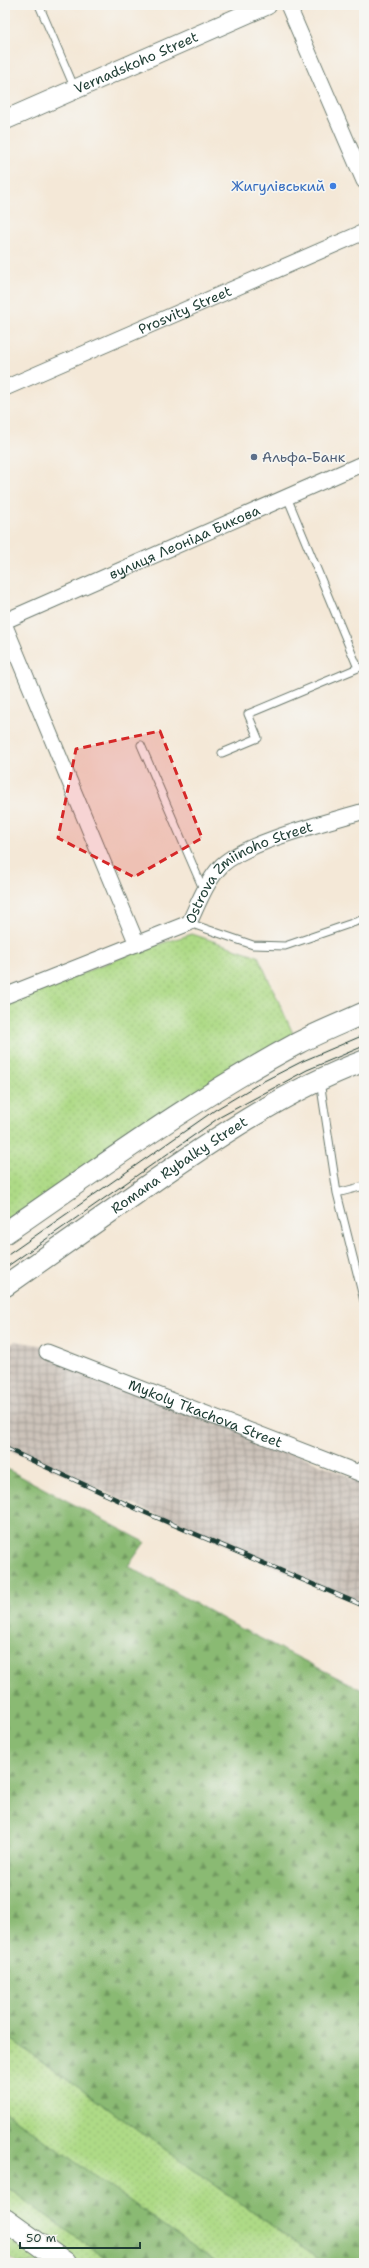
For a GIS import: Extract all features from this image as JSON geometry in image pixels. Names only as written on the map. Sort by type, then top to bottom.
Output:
[{"type":"main road","points":[[5,1233],[148,1135],[236,1079],[299,1043],[364,1013]]},
{"type":"main road","name":"Romana Rybalky Street","points":[[5,1286],[182,1161],[240,1123],[320,1081],[364,1061]]},
{"type":"main road","points":[[5,2220],[65,2263]]},
{"type":"street","name":"Vernadskoho Street","points":[[5,120],[267,5]]},
{"type":"street","points":[[288,5],[364,181]]},
{"type":"street","name":"Prosvity Street","points":[[5,388],[364,232]]},
{"type":"street","name":"вулиця Леоніда Бикова","points":[[5,621],[364,463]]},
{"type":"street","points":[[5,626],[137,944]]},
{"type":"street","name":"Ostrova Zmiinoho Street","points":[[5,996],[189,923],[204,891],[222,865],[249,848],[364,811]]},
{"type":"street","name":"Mykoly Tkachova Street","points":[[47,1352],[360,1470]]},
{"type":"lane","points":[[39,5],[76,89]]},
{"type":"lane","points":[[222,753],[258,738],[248,714],[358,668],[287,497]]},
{"type":"lane","points":[[141,745],[204,891]]},
{"type":"lane","points":[[189,923],[253,945],[285,946],[364,919]]},
{"type":"lane","points":[[320,1081],[338,1193],[364,1301]]},
{"type":"lane","points":[[338,1193],[364,1186]]},
{"type":"highlighted area","points":[[160,731],[202,838],[134,877],[58,838],[76,749]]},
{"type":"shaded area","points":[[15,1341],[51,1347],[364,1483],[364,1606],[5,1448],[5,1350]]},
{"type":"green space","points":[[192,934],[258,956],[295,1038],[5,1225],[5,1004],[140,950]]},
{"type":"green space","points":[[5,1468],[145,1542],[128,1566],[236,1626],[364,1691],[364,2263],[324,2263],[5,2035]]},
{"type":"green space","points":[[5,2035],[324,2263],[217,2263],[5,2112]]},
{"type":"green space","points":[[5,2112],[217,2263],[112,2263],[5,2186]]},
{"type":"green space","points":[[5,2186],[112,2263],[19,2263],[5,2253]]},
{"type":"tram line","points":[[5,1257],[215,1110],[260,1083],[303,1061],[364,1035]]},
{"type":"tram line","points":[[5,1268],[220,1117],[307,1070],[364,1046]]},
{"type":"railway","points":[[5,1448],[146,1513],[364,1606]]},
{"type":"place","name":"Жигулівський","points":[[333,186]]},
{"type":"place","name":"Альфа-Банк","points":[[254,457]]}]
